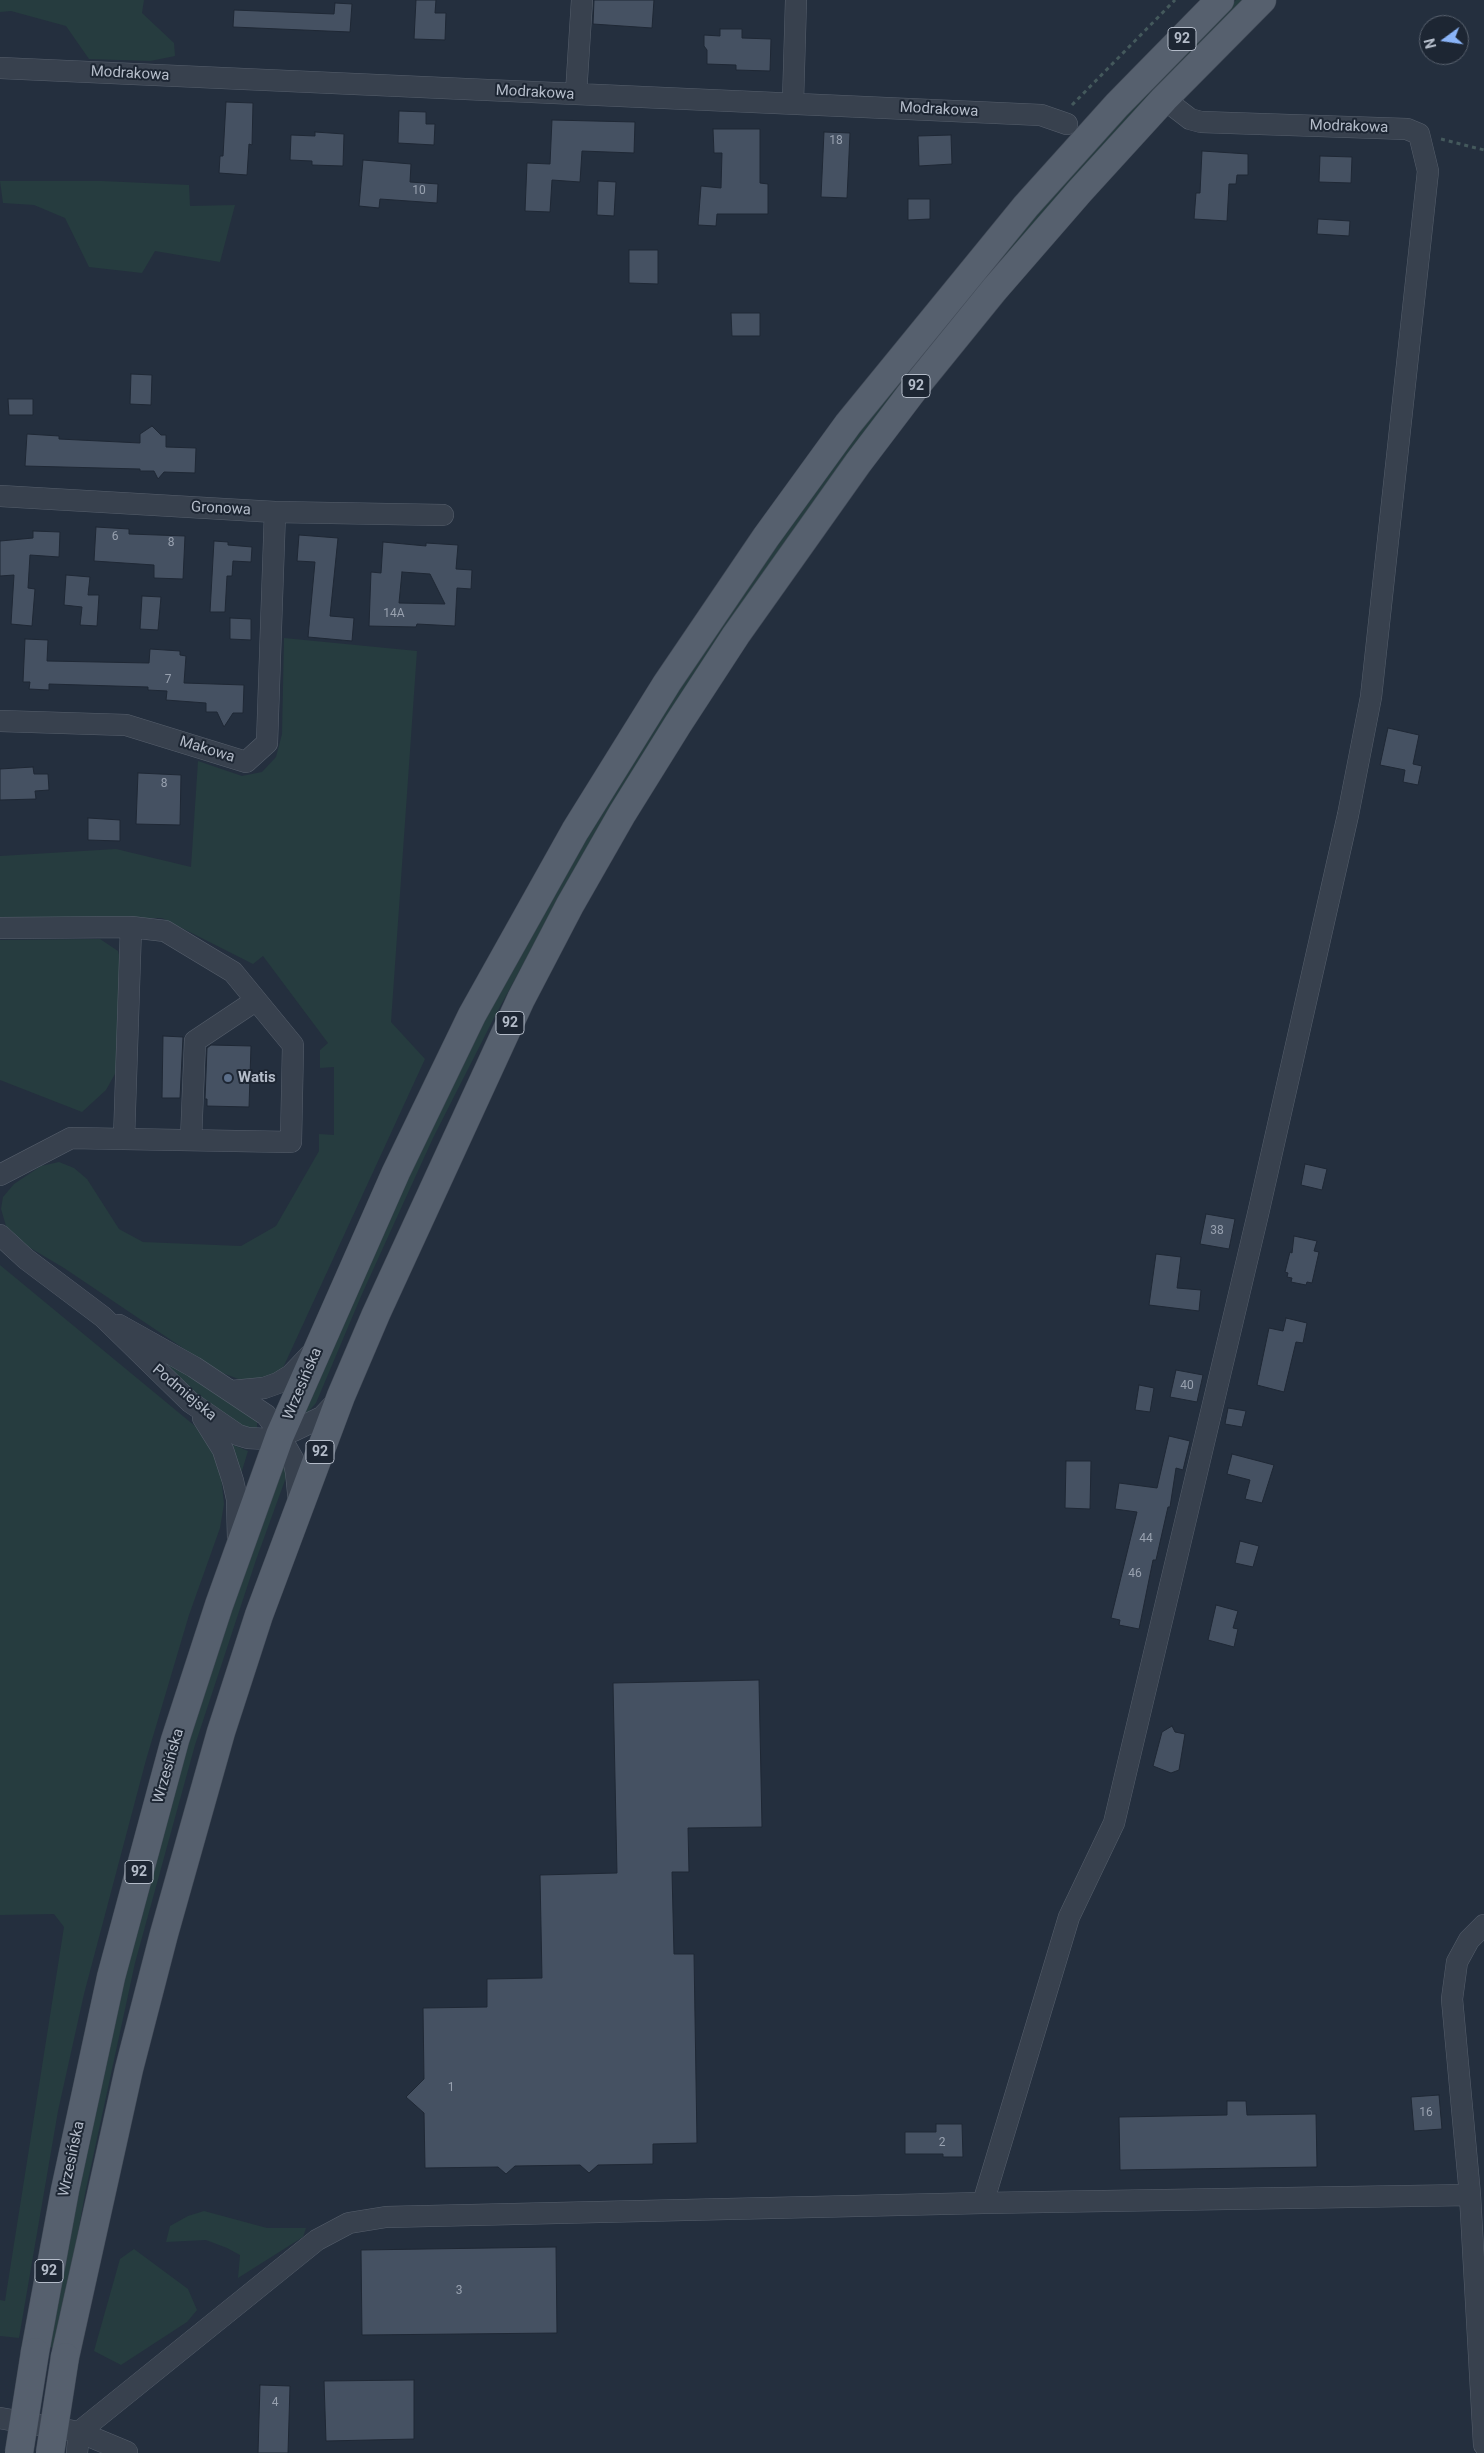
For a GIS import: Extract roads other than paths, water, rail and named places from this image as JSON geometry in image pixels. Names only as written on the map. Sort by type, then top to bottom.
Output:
[{"type":"main road","name":"Wrzesińska","points":[[19,2453],[35,2352],[65,2190],[111,1977],[175,1740],[280,1435],[424,1111],[472,1015],[576,831],[667,683],[766,537],[848,424],[980,260],[1117,105],[1220,0]]},
{"type":"main road","name":"92","points":[[50,2453],[65,2356],[130,2069],[191,1833],[259,1615],[341,1396],[409,1239],[522,999],[570,905],[622,814],[736,635],[847,478],[921,380],[994,290],[1080,190],[1164,100],[1262,0]]},
{"type":"street","points":[[576,94],[582,0]]},
{"type":"street","points":[[793,102],[796,0]]},
{"type":"street","name":"Modrakowa","points":[[0,68],[793,102],[1041,115],[1063,122]]},
{"type":"street","name":"Modrakowa","points":[[983,2203],[1069,1917],[1114,1823],[1258,1214],[1348,815],[1371,697],[1428,171],[1419,134],[1407,129],[1201,122],[1190,119],[1164,100]]},
{"type":"street","name":"Gronowa","points":[[0,496],[274,512],[443,515]]},
{"type":"street","name":"Makowa","points":[[0,721],[126,725],[246,762],[267,743],[274,512]]},
{"type":"street","points":[[0,928],[130,927],[165,931],[233,972],[293,1045],[291,1142],[72,1138],[0,1175]]},
{"type":"street","points":[[124,1139],[130,927]]},
{"type":"street","points":[[191,1140],[195,1042],[255,1001]]},
{"type":"street","name":"Podmiejska","points":[[0,1234],[26,1259],[103,1317],[190,1402],[238,1435],[258,1439],[280,1435],[322,1416],[341,1396]]},
{"type":"street","name":"Podmiejska","points":[[103,1317],[149,1340],[232,1391],[266,1415],[293,1459],[299,1509]]},
{"type":"street","points":[[232,1391],[264,1388],[278,1384],[303,1364],[320,1344]]},
{"type":"street","points":[[190,1402],[217,1438],[233,1481],[238,1519],[236,1560]]},
{"type":"street","points":[[1484,1925],[1469,1940],[1457,1962],[1452,1999],[1470,2195],[1484,2445]]},
{"type":"street","points":[[78,2443],[317,2240],[349,2222],[386,2217],[983,2203],[1470,2195]]},
{"type":"street","points":[[1,2419],[78,2443],[127,2452]]},
{"type":"place","name":"Watis","points":[[228,1078]]}]
